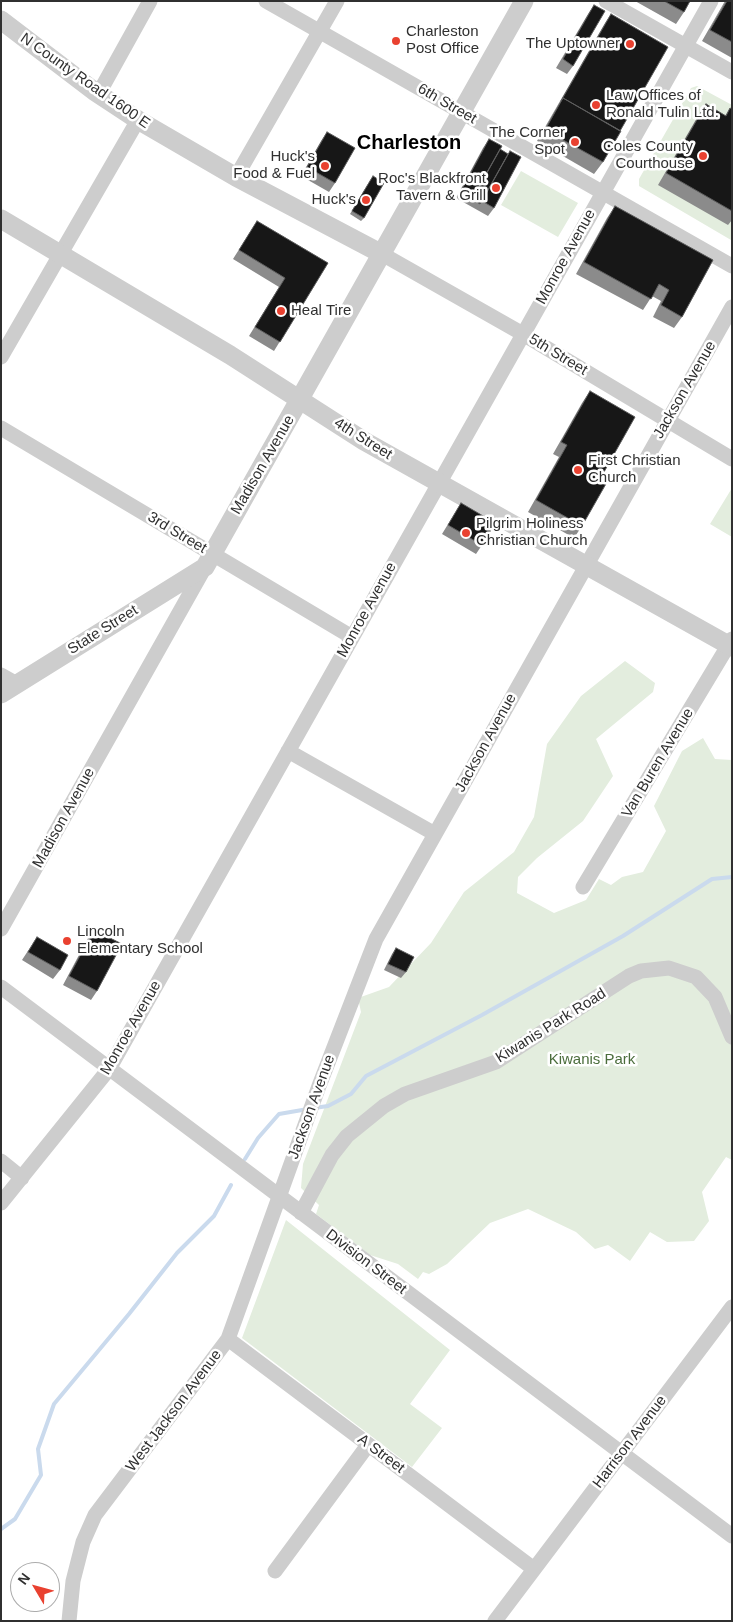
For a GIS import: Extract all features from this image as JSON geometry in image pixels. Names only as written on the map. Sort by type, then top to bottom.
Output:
[{"type":"street","points":[[99,93],[150,1]]},
{"type":"street","name":"6th Street","points":[[266,1],[732,266]]},
{"type":"street","points":[[236,177],[337,1]]},
{"type":"street","name":"Madison Avenue","points":[[1,929],[524,1]]},
{"type":"street","points":[[606,1],[732,72]]},
{"type":"street","name":"Monroe Avenue","points":[[1,1203],[109,1069],[711,1]]},
{"type":"street","name":"N County Road 1600 E","points":[[3,27],[138,120],[236,177],[382,254]]},
{"type":"street","points":[[1,357],[138,120]]},
{"type":"street","name":"4th Street","points":[[1,219],[301,399],[364,440],[586,567],[730,644]]},
{"type":"street","name":"5th Street","points":[[382,254],[523,334],[732,459]]},
{"type":"street","name":"Jackson Avenue","points":[[279,1197],[305,1123],[376,939],[586,567],[666,421],[732,307]]},
{"type":"street","name":"3rd Street","points":[[1,428],[209,560],[352,638]]},
{"type":"street","name":"State Street","points":[[1,694],[209,560]]},
{"type":"street","name":"Van Buren Avenue","points":[[583,887],[730,644]]},
{"type":"street","points":[[1,675],[17,684]]},
{"type":"street","points":[[288,751],[435,834]]},
{"type":"street","name":"Kiwanis Park Road","points":[[301,1213],[332,1155],[347,1136],[384,1106],[406,1094],[496,1062],[629,976],[641,971],[669,968],[696,978],[715,997],[732,1037]]},
{"type":"street","name":"Division Street","points":[[1,987],[732,1536]]},
{"type":"street","points":[[1,1161],[22,1178]]},
{"type":"street","name":"West Jackson Avenue","points":[[68,1621],[73,1582],[83,1542],[95,1515],[228,1339],[279,1197]]},
{"type":"street","name":"Harrison Avenue","points":[[502,1618],[531,1573],[732,1307]]},
{"type":"street","name":"A Street","points":[[228,1339],[368,1445],[531,1573]]},
{"type":"street","points":[[275,1571],[368,1445]]},
{"type":"green space","points":[[697,86],[732,105],[731,240],[639,186],[639,179],[691,88]]},
{"type":"green space","points":[[521,171],[578,203],[558,237],[501,205]]},
{"type":"green space","points":[[732,488],[732,537],[710,524]]},
{"type":"green space","name":"Kiwanis Park","points":[[625,661],[655,683],[653,692],[596,739],[613,776],[583,821],[537,858],[518,877],[517,893],[554,913],[586,900],[599,879],[611,885],[622,877],[643,872],[666,831],[654,806],[682,751],[703,738],[715,759],[732,760],[732,1160],[726,1157],[702,1192],[709,1221],[694,1241],[667,1242],[650,1232],[630,1261],[608,1245],[595,1249],[576,1232],[528,1209],[490,1223],[447,1264],[429,1274],[423,1272],[418,1279],[398,1264],[370,1255],[316,1214],[319,1205],[301,1188],[303,1164],[361,1012],[358,998],[389,987],[431,943],[464,892],[514,852],[534,817],[547,744],[581,696]]},
{"type":"green space","points":[[286,1220],[450,1350],[410,1404],[442,1428],[412,1467],[242,1338]]},
{"type":"building","points":[[664,1],[690,1],[684,12]]},
{"type":"building","points":[[727,1],[732,1],[732,42],[710,30]]},
{"type":"building","points":[[594,5],[605,11],[573,66],[563,59]]},
{"type":"building","points":[[611,14],[668,47],[620,131],[563,98],[561,101]]},
{"type":"building","points":[[563,98],[621,131],[603,162],[545,130]]},
{"type":"building","name":"Coles County Courthouse","points":[[706,104],[726,116],[730,108],[732,109],[732,211],[666,173]]},
{"type":"building","name":"Huck's Food & Fuel","points":[[327,132],[355,148],[335,183],[307,167]]},
{"type":"building","points":[[489,139],[502,146],[474,196],[462,189]]},
{"type":"building","points":[[500,149],[508,154],[480,204],[472,199]]},
{"type":"building","name":"Roc's Blackfront Tavern & Grill","points":[[510,151],[521,157],[494,208],[482,201]]},
{"type":"building","name":"Huck's","points":[[373,176],[384,183],[364,218],[352,211]]},
{"type":"building","points":[[615,206],[713,260],[682,317],[661,305],[669,290],[659,284],[651,299],[584,262]]},
{"type":"building","name":"Heal Tire","points":[[257,221],[328,263],[280,342],[255,327],[285,278],[239,250]]},
{"type":"building","name":"First Christian Church","points":[[590,391],[635,417],[604,472],[611,475],[582,526],[536,500],[567,445],[561,442]]},
{"type":"building","points":[[461,503],[495,523],[482,545],[448,525]]},
{"type":"building","points":[[94,930],[122,944],[97,991],[69,976]]},
{"type":"building","points":[[37,937],[68,955],[60,970],[28,952]]},
{"type":"building","points":[[396,948],[414,957],[406,972],[388,964]]},
{"type":"waterway","points":[[314,1108],[328,1106],[351,1094],[366,1076],[482,1015],[623,936],[712,879],[732,877]]},
{"type":"waterway","points":[[245,1159],[258,1138],[279,1114],[308,1109]]},
{"type":"waterway","points":[[1,1529],[15,1519],[41,1475],[38,1449],[54,1404],[177,1253],[214,1216],[231,1185]]},
{"type":"place","name":"Charleston Post Office","points":[[396,41]]},
{"type":"place","name":"The Uptowner","points":[[630,44]]},
{"type":"place","name":"Law Offices of Ronald Tulin Ltd.","points":[[596,105]]},
{"type":"place","name":"The Corner Spot","points":[[575,142]]},
{"type":"place","name":"Coles County Courthouse","points":[[703,156]]},
{"type":"place","name":"Huck's Food & Fuel","points":[[325,166]]},
{"type":"place","name":"Roc's Blackfront Tavern & Grill","points":[[496,188]]},
{"type":"place","name":"Huck's","points":[[366,200]]},
{"type":"place","name":"Heal Tire","points":[[281,311]]},
{"type":"place","name":"First Christian Church","points":[[578,470]]},
{"type":"place","name":"Pilgrim Holiness Christian Church","points":[[466,533]]},
{"type":"place","name":"Lincoln Elementary School","points":[[67,941]]},
{"type":"district","name":"Charleston","points":[[409,143]]}]
